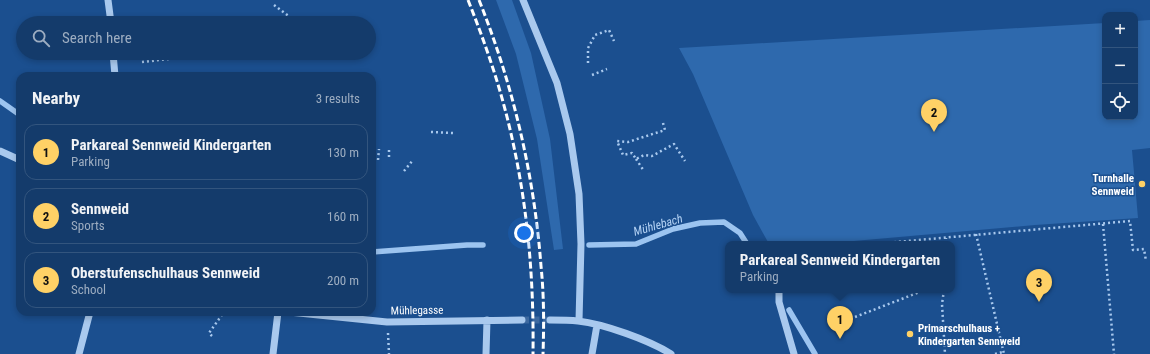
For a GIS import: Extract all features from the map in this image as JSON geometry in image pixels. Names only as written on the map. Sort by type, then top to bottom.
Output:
[{"type":"street","points":[[108,0],[109,16]]},
{"type":"street","points":[[523,0],[557,83],[570,134],[579,194],[581,244],[579,321]]},
{"type":"street","points":[[114,60],[115,72]]},
{"type":"street","points":[[0,151],[16,158]]},
{"type":"street","points":[[779,293],[779,302],[794,354]]},
{"type":"street","points":[[79,354],[89,316]]},
{"type":"street","points":[[273,354],[278,316]]},
{"type":"street","name":"Mühlegasse","points":[[328,316],[387,322],[522,320]]},
{"type":"street","points":[[486,354],[487,320]]},
{"type":"street","points":[[550,320],[579,321],[610,328],[639,338],[671,354]]},
{"type":"street","points":[[592,354],[597,325]]},
{"type":"path","points":[[274,5],[289,16]]},
{"type":"path","points":[[588,63],[588,48],[596,35],[609,30],[614,41]]},
{"type":"path","points":[[142,62],[160,60]]},
{"type":"path","points":[[592,75],[607,69]]},
{"type":"path","points":[[644,170],[632,152],[623,156],[617,141],[628,142],[665,130],[663,123]]},
{"type":"path","points":[[431,132],[454,133]]},
{"type":"path","points":[[636,159],[644,155],[652,156],[674,144],[685,161]]},
{"type":"path","points":[[378,160],[379,149]]},
{"type":"path","points":[[388,150],[388,160]]},
{"type":"path","points":[[404,171],[414,160]]},
{"type":"path","points":[[910,241],[1130,221],[1133,250],[1144,249],[1146,261]]},
{"type":"path","points":[[1103,224],[1114,354]]},
{"type":"path","points":[[976,234],[1004,353],[995,354]]},
{"type":"path","points":[[855,317],[917,293]]},
{"type":"path","points":[[944,293],[942,304],[945,354]]},
{"type":"path","points":[[212,336],[209,332],[221,316]]},
{"type":"path","points":[[387,322],[389,354]]},
{"type":"shaded area","points":[[496,0],[512,0],[531,53],[550,139],[563,249],[554,250],[537,139],[516,54]]},
{"type":"shaded area","points":[[1150,20],[1150,148],[1132,150],[1138,218],[1035,225],[854,241],[767,241],[753,215],[693,74],[679,48],[1102,23],[1102,120],[1138,120],[1138,21]]},
{"type":"waterway","name":"Mühlebach","points":[[0,101],[16,112]]},
{"type":"waterway","name":"Mühlebach","points":[[589,245],[636,244],[673,229],[700,223],[724,222],[740,233],[745,241]]},
{"type":"waterway","name":"Mühlebach","points":[[376,252],[483,245]]},
{"type":"waterway","name":"Mühlebach","points":[[789,310],[815,354]]},
{"type":"tunnel","points":[[522,320],[550,320]]},
{"type":"railway","points":[[468,0],[500,90],[515,150],[525,208],[531,266],[533,354]]},
{"type":"railway","points":[[479,0],[512,97],[527,164],[538,232],[542,277],[544,310],[543,354]]},
{"type":"place","name":"Sennweid","points":[[934,132]]},
{"type":"place","name":"Turnhalle Sennweid","points":[[1142,184]]},
{"type":"place","name":"Oberstufenschulhaus Sennweid","points":[[1039,302]]},
{"type":"place","name":"Primarschulhaus + Kindergarten Sennweid","points":[[910,334]]},
{"type":"place","name":"Parkareal Sennweid Kindergarten","points":[[840,339]]}]
